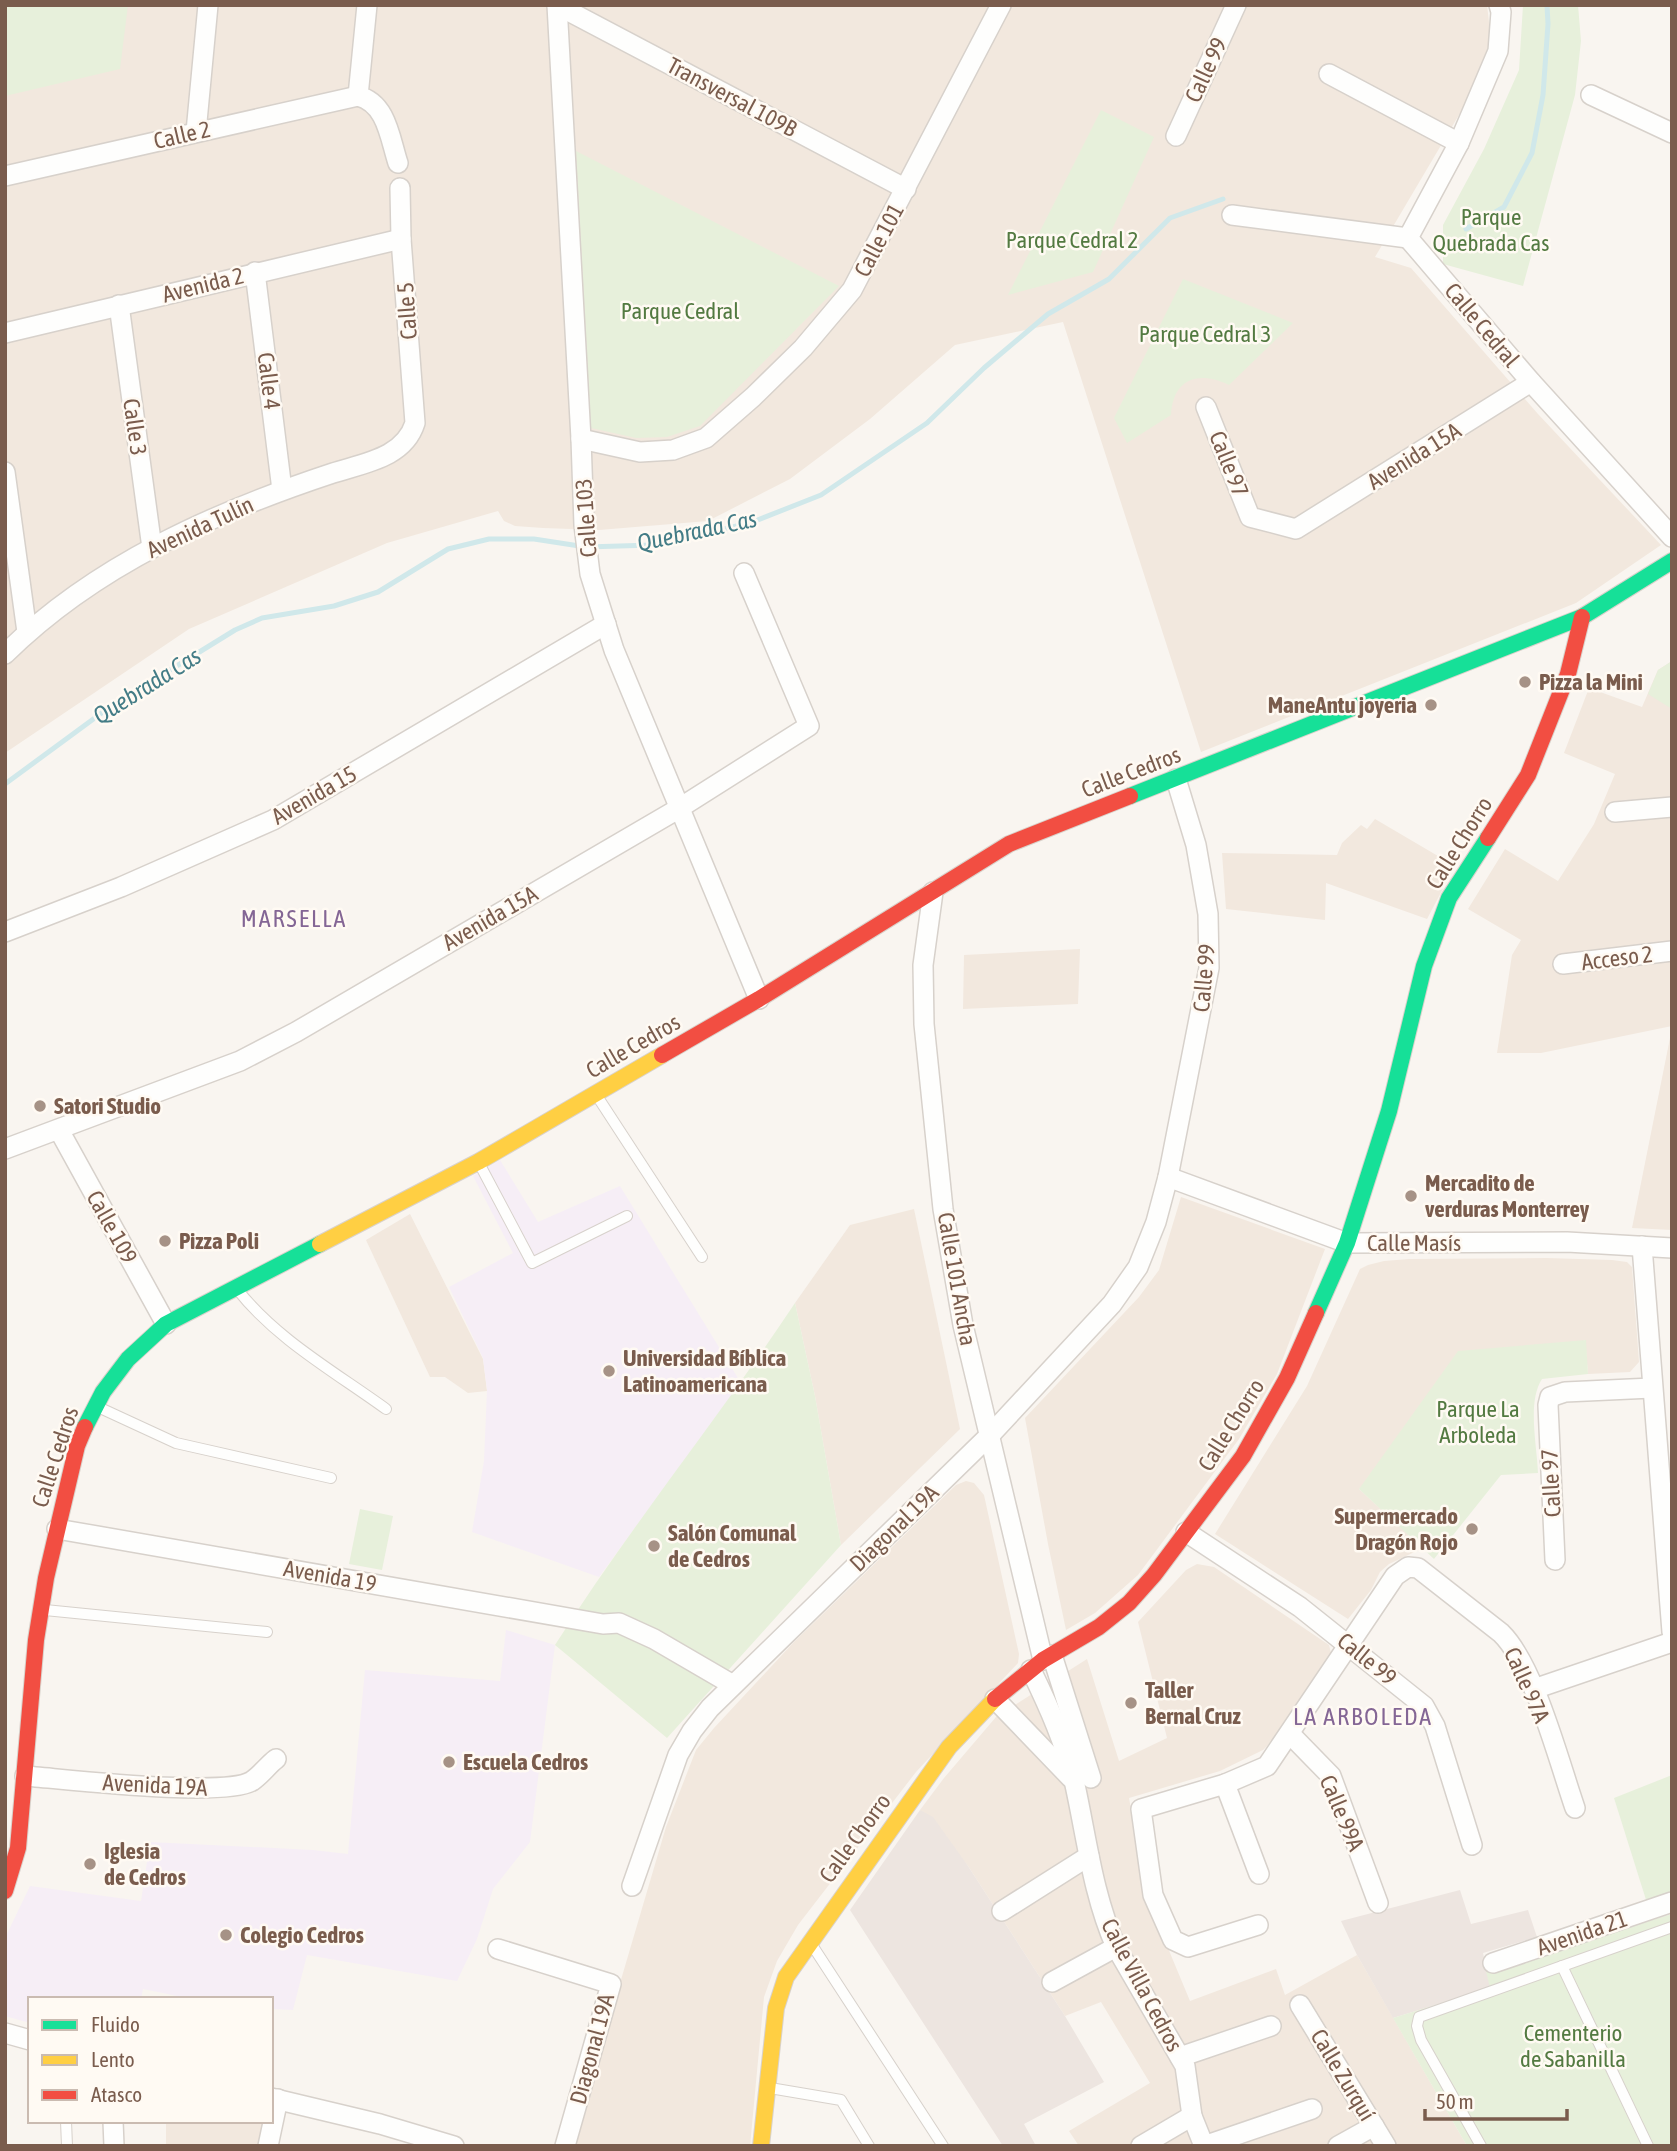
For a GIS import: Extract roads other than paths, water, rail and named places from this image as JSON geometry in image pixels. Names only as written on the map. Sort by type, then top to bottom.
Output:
[{"type":"street","points":[[196,132],[208,5]]},
{"type":"street","points":[[367,5],[358,96],[367,98],[381,111],[398,163]]},
{"type":"street","name":"Transversal 109B","points":[[557,5],[906,189]]},
{"type":"street","name":"Calle 103","points":[[557,5],[584,525],[590,574],[606,625],[678,809],[759,999]]},
{"type":"street","name":"Calle 101","points":[[581,439],[640,452],[673,450],[706,438],[803,348],[852,290],[1001,5]]},
{"type":"street","name":"Calle 99","points":[[1176,136],[1236,5]]},
{"type":"street","points":[[1232,215],[1408,238],[1459,143],[1498,51],[1501,12],[1499,5]]},
{"type":"street","points":[[1329,74],[1459,143]]},
{"type":"street","points":[[1591,95],[1672,133]]},
{"type":"street","name":"Calle 2","points":[[5,176],[358,96]]},
{"type":"street","name":"Calle 5","points":[[400,188],[401,239],[415,423],[411,435]]},
{"type":"street","name":"Calle Cedral","points":[[1408,238],[1531,383],[1672,537]]},
{"type":"street","name":"Avenida 2","points":[[5,333],[401,239]]},
{"type":"street","name":"Calle 4","points":[[255,272],[282,490]]},
{"type":"street","name":"Calle 3","points":[[118,305],[152,548]]},
{"type":"street","name":"Avenida 15A","points":[[1296,529],[1531,383]]},
{"type":"street","name":"Calle 97","points":[[1206,407],[1250,517],[1296,529]]},
{"type":"street","name":"Avenida Tulín","points":[[5,654],[27,632],[93,583],[152,548],[282,490],[384,456],[401,447],[411,435]]},
{"type":"street","points":[[5,472],[27,632]]},
{"type":"street","name":"Calle Cedros","points":[[5,1891],[18,1848],[41,1609],[77,1446],[95,1406],[128,1359],[166,1324],[478,1162],[759,999],[1009,844],[1582,617],[1672,561]]},
{"type":"street","name":"Avenida 15A","points":[[5,1149],[251,1055],[308,1025],[678,809],[808,726],[744,573]]},
{"type":"street","name":"Calle Chorro","points":[[761,2146],[776,2008],[786,1977],[810,1941],[949,1747],[995,1699],[1042,1662],[1099,1627],[1129,1603],[1154,1575],[1243,1456],[1287,1378],[1347,1243],[1389,1111],[1424,966],[1449,898],[1528,775],[1568,674],[1582,617]]},
{"type":"street","name":"Avenida 15","points":[[5,932],[121,887],[273,820],[606,625]]},
{"type":"street","name":"Calle 99","points":[[1168,1177],[1209,968],[1208,914],[1196,845],[1176,779]]},
{"type":"street","points":[[1615,812],[1672,807]]},
{"type":"street","name":"Calle 101 Ancha","points":[[933,892],[923,965],[924,1024],[943,1209],[963,1325],[991,1434],[1042,1662],[1050,1710],[1082,1780]]},
{"type":"street","name":"Acceso 2","points":[[1563,964],[1672,951]]},
{"type":"street","name":"Calle 109","points":[[59,1130],[166,1324]]},
{"type":"street","name":"Calle Masís","points":[[1168,1177],[1347,1243],[1567,1242],[1672,1248]]},
{"type":"street","name":"Diagonal 19A","points":[[632,1886],[678,1755],[692,1731],[733,1685],[991,1434],[1112,1304],[1138,1267],[1156,1222],[1168,1177]]},
{"type":"street","points":[[1642,1246],[1672,1632]]},
{"type":"street","name":"Calle 97","points":[[1555,1560],[1548,1405],[1550,1397],[1555,1394],[1652,1388]]},
{"type":"street","name":"Avenida 19","points":[[57,1529],[603,1624],[619,1623],[654,1639],[733,1685]]},
{"type":"street","name":"Calle 99","points":[[1186,1532],[1300,1607],[1420,1702],[1435,1726],[1472,1845]]},
{"type":"street","name":"Calle 97A","points":[[1350,1645],[1395,1576],[1408,1567],[1418,1568],[1501,1633],[1511,1644],[1534,1689],[1575,1808]]},
{"type":"street","points":[[1534,1689],[1672,1642]]},
{"type":"street","points":[[1258,1925],[1188,1947],[1173,1940],[1153,1895],[1141,1809],[1225,1784],[1268,1766],[1350,1645]]},
{"type":"street","points":[[995,1699],[1082,1780]]},
{"type":"street","name":"Calle 99A","points":[[1290,1734],[1331,1776],[1378,1903]]},
{"type":"street","name":"Avenida 19A","points":[[25,1776],[224,1788],[252,1781],[276,1759]]},
{"type":"street","name":"Calle Villa Cedros","points":[[1082,1780],[1089,1856],[1108,1927],[1116,1947],[1185,2066],[1192,2116],[1204,2146]]},
{"type":"street","points":[[1225,1784],[1259,1874]]},
{"type":"street","points":[[1002,1911],[1089,1856]]},
{"type":"street","name":"Avenida 21","points":[[1493,1963],[1672,1902]]},
{"type":"street","points":[[1052,1982],[1116,1947]]},
{"type":"street","name":"Diagonal 19A","points":[[498,1949],[611,1984],[565,2146]]},
{"type":"street","name":"Calle Zurquí","points":[[1300,2005],[1386,2146]]},
{"type":"street","points":[[1180,2057],[1271,2026]]},
{"type":"street","points":[[5,2034],[28,2040]]},
{"type":"street","points":[[274,2098],[380,2124],[454,2146]]},
{"type":"street","points":[[1204,2146],[1312,2109]]},
{"type":"street","points":[[1141,2146],[1192,2116]]},
{"type":"street","points":[[113,2123],[114,2146]]},
{"type":"street","points":[[268,2146],[271,2123]]},
{"type":"street","points":[[1338,2146],[1374,2126]]},
{"type":"lane","points":[[596,1094],[702,1257]]},
{"type":"lane","points":[[478,1162],[532,1263],[627,1216]]},
{"type":"lane","points":[[237,1289],[253,1310],[386,1409]]},
{"type":"lane","points":[[95,1406],[176,1443],[331,1478]]},
{"type":"lane","points":[[41,1609],[267,1632]]},
{"type":"lane","points":[[1481,2146],[1421,2040],[1417,2026],[1419,2017],[1672,1927]]},
{"type":"lane","points":[[810,1941],[943,2146]]},
{"type":"lane","points":[[1562,1966],[1648,2146]]},
{"type":"lane","points":[[766,2087],[841,2101],[869,2146]]},
{"type":"lane","points":[[66,2123],[67,2146]]},
{"type":"waterway","name":"Quebrada Cas","points":[[1466,229],[1504,207],[1532,153],[1543,95],[1547,5]]},
{"type":"waterway","name":"Quebrada Cas","points":[[5,784],[107,709],[235,630],[262,618],[334,606],[378,592],[448,549],[489,539],[534,539],[586,547],[653,545],[750,523],[821,495],[927,423],[984,368],[1048,314],[1109,279],[1170,218],[1223,199]]},
{"type":"place","name":"Pizza la Mini","points":[[1525,682]]},
{"type":"place","name":"ManeAntu joyeria","points":[[1431,705]]},
{"type":"place","name":"Satori Studio","points":[[40,1106]]},
{"type":"place","name":"Mercadito de verduras Monterrey","points":[[1411,1196]]},
{"type":"place","name":"Pizza Poli","points":[[165,1241]]},
{"type":"place","name":"Universidad Bíblica Latinoamericana","points":[[609,1371]]},
{"type":"place","name":"Supermercado Dragón Rojo","points":[[1472,1529]]},
{"type":"place","name":"Salón Comunal de Cedros","points":[[654,1546]]},
{"type":"place","name":"Taller Bernal Cruz","points":[[1131,1703]]},
{"type":"place","name":"Escuela Cedros","points":[[449,1762]]},
{"type":"place","name":"Iglesia de Cedros","points":[[90,1864]]},
{"type":"place","name":"Colegio Cedros","points":[[226,1935]]},
{"type":"district","name":"MARSELLA","points":[[294,919]]},
{"type":"district","name":"LA ARBOLEDA","points":[[1363,1717]]},
{"type":"park label","name":"Parque Quebrada Cas","points":[[1491,230]]},
{"type":"park label","name":"Parque Cedral 2","points":[[1072,240]]},
{"type":"park label","name":"Parque Cedral","points":[[680,311]]},
{"type":"park label","name":"Parque Cedral 3","points":[[1205,334]]},
{"type":"park label","name":"Parque La Arboleda","points":[[1478,1422]]},
{"type":"park label","name":"Cementerio de Sabanilla","points":[[1573,2046]]}]
